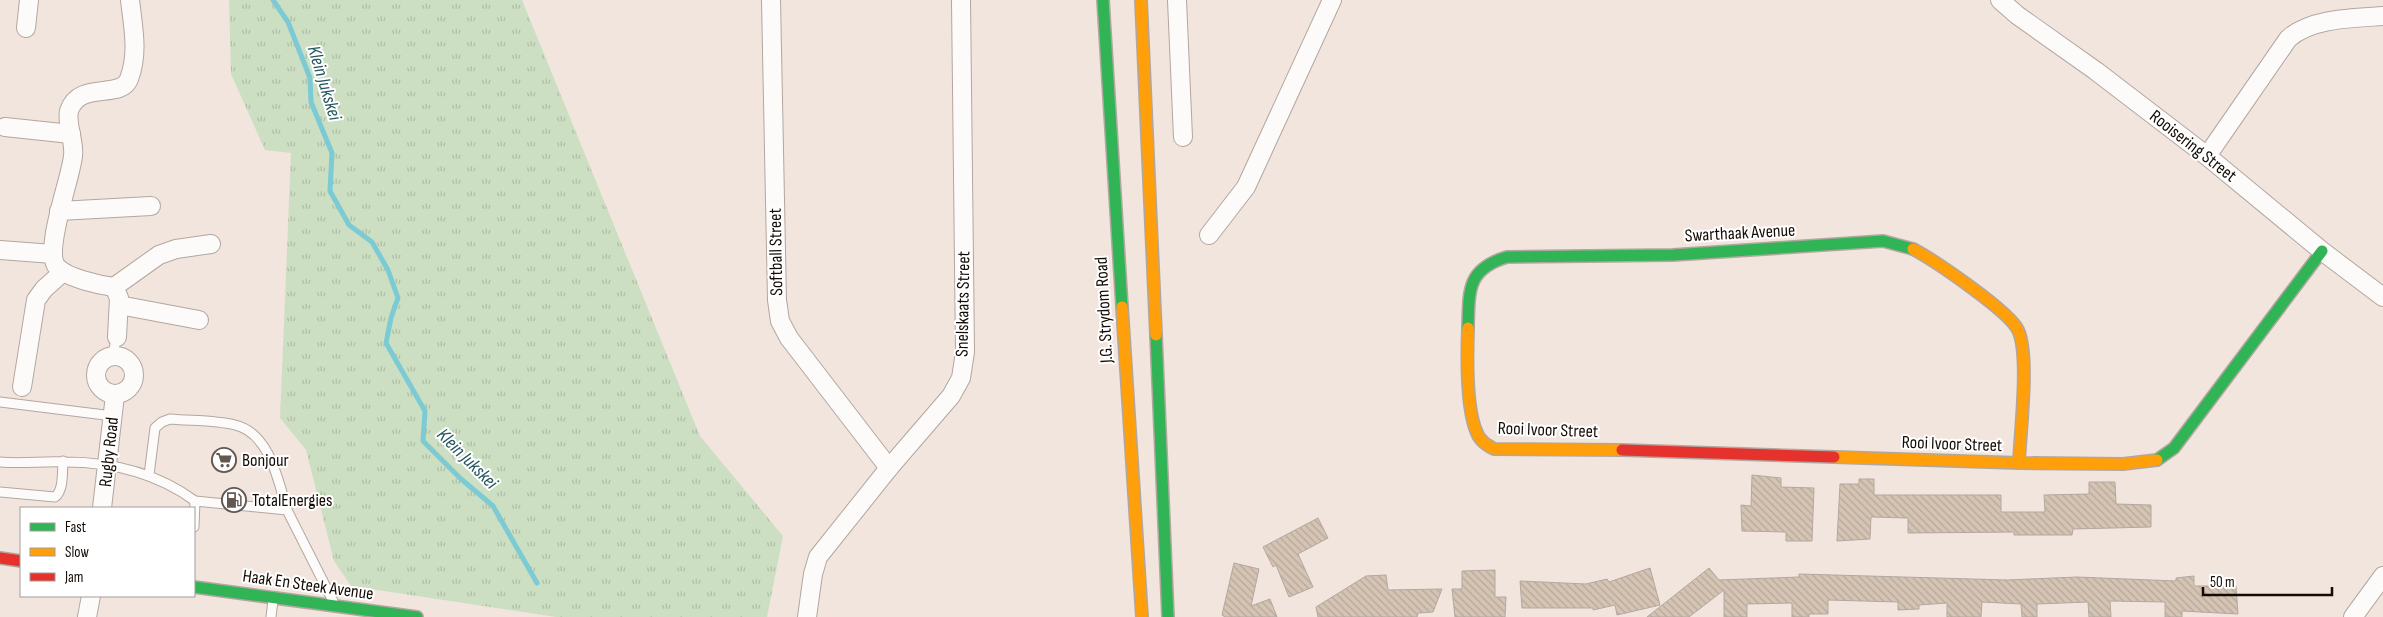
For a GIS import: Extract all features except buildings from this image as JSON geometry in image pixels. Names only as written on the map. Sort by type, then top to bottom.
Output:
[{"type":"street","points":[[26,28],[29,0]]},
{"type":"street","points":[[117,337],[119,305],[118,293],[114,287],[63,272],[56,266],[53,254],[59,212],[73,157],[69,112],[80,96],[88,92],[121,87],[128,82],[135,53],[130,0]]},
{"type":"street","name":"Softball Street","points":[[771,0],[776,300],[780,321],[789,338],[889,468]]},
{"type":"street","name":"Snelskaats Street","points":[[806,617],[813,574],[818,557],[889,468],[951,396],[961,378],[965,352],[962,0]]},
{"type":"street","name":"J.G. Strydom Road","points":[[1103,0],[1141,615]]},
{"type":"street","points":[[1140,0],[1168,617]]},
{"type":"street","points":[[1177,0],[1183,138]]},
{"type":"street","points":[[1209,235],[1246,187],[1332,0]]},
{"type":"street","name":"Rooisering Street","points":[[2000,0],[2207,156],[2322,251],[2383,297]]},
{"type":"street","points":[[2207,156],[2288,39],[2295,32],[2310,25],[2383,16]]},
{"type":"street","points":[[5,127],[72,134]]},
{"type":"street","points":[[59,212],[151,206]]},
{"type":"street","name":"Swarthaak Avenue","points":[[1481,440],[1474,426],[1470,401],[1469,295],[1470,284],[1478,270],[1485,264],[1507,257],[1673,255],[1883,241],[1904,244],[1918,250],[2007,316],[2018,329],[2022,352],[2018,463]]},
{"type":"street","points":[[114,287],[159,255],[176,249],[211,244]]},
{"type":"street","points":[[0,250],[53,254]]},
{"type":"street","name":"Rooi Ivoor Street","points":[[1481,440],[1494,448],[1635,450],[2018,463],[2144,463],[2165,456],[2174,448],[2322,251]]},
{"type":"street","points":[[22,387],[36,300],[44,289],[63,272]]},
{"type":"street","points":[[119,305],[199,320]]},
{"type":"street","name":"Rugby Road","points":[[112,356],[121,357],[129,362],[133,369],[134,379],[124,393],[115,395],[104,391],[97,382],[96,371],[102,361],[112,356]]},
{"type":"street","name":"Rugby Road","points":[[102,507],[115,395]]},
{"type":"street","points":[[0,558],[20,561]]},
{"type":"street","points":[[2353,617],[2383,576]]},
{"type":"street","name":"Haak En Steek Avenue","points":[[195,587],[417,617]]},
{"type":"street","points":[[87,617],[90,597]]},
{"type":"lane","points":[[112,356],[117,337]]},
{"type":"lane","points":[[0,402],[113,416]]},
{"type":"lane","points":[[149,475],[155,428],[162,422],[170,419],[236,425],[249,431],[263,444],[287,510],[335,606]]},
{"type":"lane","points":[[0,462],[18,464],[63,462],[108,465],[149,475],[167,482],[194,501],[287,510]]},
{"type":"lane","points":[[0,492],[55,497],[61,485],[63,462]]},
{"type":"lane","points":[[194,501],[194,507]]},
{"type":"lane","points":[[271,617],[274,598]]},
{"type":"green space","points":[[229,0],[522,0],[700,436],[783,536],[767,617],[556,617],[351,586],[334,561],[306,450],[280,418],[291,153],[265,150],[231,74]]},
{"type":"waterway","name":"Klein Jukskei","points":[[273,0],[288,22],[310,78],[311,102],[332,153],[330,191],[349,225],[372,242],[388,270],[398,298],[391,318],[386,343],[425,411],[423,441],[461,479],[493,506],[537,583]]},
{"type":"traffic: fast","points":[[1103,0],[1122,307]]},
{"type":"traffic: fast","points":[[1468,328],[1470,292],[1477,275],[1484,268],[1507,257],[1673,255],[1883,241],[1913,249]]},
{"type":"traffic: fast","points":[[2157,460],[2174,448],[2322,251]]},
{"type":"traffic: fast","points":[[1156,335],[1168,617]]},
{"type":"traffic: fast","points":[[195,587],[417,617]]},
{"type":"traffic: slow","points":[[1141,0],[1156,335]]},
{"type":"traffic: slow","points":[[1913,249],[1953,274],[1986,299],[2001,311],[2018,330],[2022,342],[2024,375],[2019,463]]},
{"type":"traffic: slow","points":[[1122,307],[1142,617]]},
{"type":"traffic: slow","points":[[1468,328],[1469,396],[1473,423],[1477,433],[1484,442],[1494,449],[1622,450]]},
{"type":"traffic: slow","points":[[1834,457],[2019,463],[2123,464],[2157,460]]},
{"type":"traffic: jam","points":[[1622,450],[1834,457]]},
{"type":"traffic: jam","points":[[0,558],[20,561]]},
{"type":"place","name":"Bonjour","points":[[224,460]]},
{"type":"place","name":"TotalEnergies","points":[[234,500]]}]
